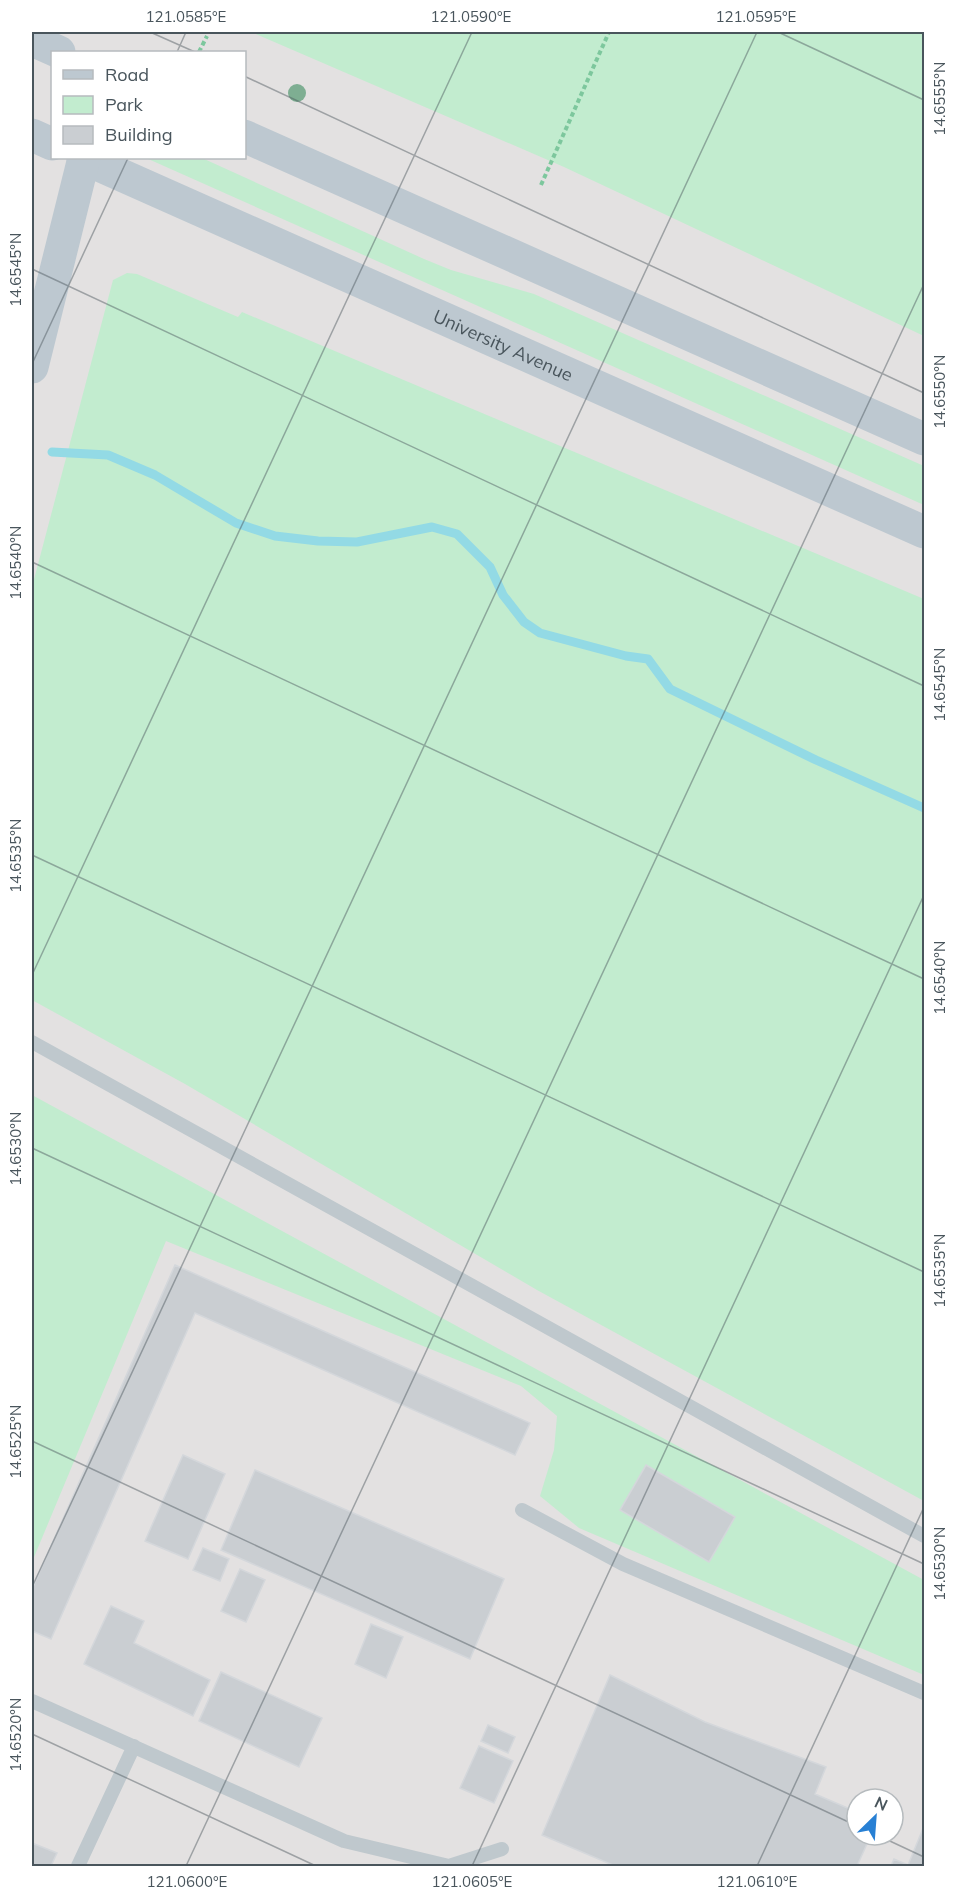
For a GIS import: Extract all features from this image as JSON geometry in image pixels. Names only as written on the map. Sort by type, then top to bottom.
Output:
[{"type":"street","points":[[32,40],[57,51]]},
{"type":"street","points":[[32,135],[51,144]]},
{"type":"street","points":[[246,137],[924,439]]},
{"type":"street","points":[[32,367],[84,159]]},
{"type":"street","name":"University Avenue","points":[[86,159],[924,532]]},
{"type":"lane","points":[[32,1042],[924,1536]]},
{"type":"lane","points":[[522,1510],[623,1564],[924,1693]]},
{"type":"lane","points":[[32,1701],[344,1841],[450,1866],[502,1849]]},
{"type":"lane","points":[[78,1866],[134,1746]]},
{"type":"path","points":[[541,185],[609,32]]},
{"type":"path","points":[[200,51],[207,36]]},
{"type":"shaded area","points":[[32,32],[924,32],[924,1866],[32,1866]]},
{"type":"green space","points":[[251,32],[924,32],[924,336],[564,167]]},
{"type":"green space","points":[[148,159],[204,159],[424,259],[451,270],[534,294],[924,466],[924,505]]},
{"type":"green space","points":[[127,273],[137,274],[238,317],[242,312],[924,599],[924,1501],[537,1290],[185,1084],[32,1000],[32,587],[113,280]]},
{"type":"green space","points":[[32,1095],[924,1580],[924,1675],[579,1528],[540,1496],[554,1450],[557,1416],[521,1386],[166,1241],[32,1562]]},
{"type":"building","points":[[175,1265],[530,1423],[515,1455],[195,1313],[51,1639],[32,1631],[32,1589]]},
{"type":"building","points":[[183,1455],[225,1474],[188,1559],[145,1541]]},
{"type":"building","points":[[646,1465],[735,1517],[709,1562],[620,1510]]},
{"type":"building","points":[[255,1470],[504,1579],[470,1659],[221,1550]]},
{"type":"building","points":[[203,1548],[229,1559],[220,1581],[193,1570]]},
{"type":"building","points":[[240,1569],[265,1580],[246,1622],[221,1611]]},
{"type":"building","points":[[111,1606],[144,1621],[134,1643],[210,1680],[193,1716],[84,1664]]},
{"type":"building","points":[[371,1624],[403,1637],[386,1678],[355,1664]]},
{"type":"building","points":[[221,1672],[322,1718],[299,1767],[199,1721]]},
{"type":"building","points":[[610,1675],[705,1722],[826,1767],[815,1794],[845,1807],[845,1847],[866,1847],[857,1866],[615,1866],[542,1835]]},
{"type":"building","points":[[488,1725],[515,1737],[508,1753],[481,1741]]},
{"type":"building","points":[[479,1746],[513,1761],[494,1803],[460,1788]]},
{"type":"building","points":[[924,1826],[924,1866],[891,1866],[894,1859],[908,1865]]},
{"type":"building","points":[[32,1843],[57,1853],[51,1866],[32,1866]]},
{"type":"waterway","points":[[52,452],[108,455],[155,475],[236,523],[275,536],[318,541],[357,542],[432,527],[457,534],[490,567],[503,595],[524,622],[540,633],[626,656],[648,659],[670,689],[816,760],[924,808]]}]
